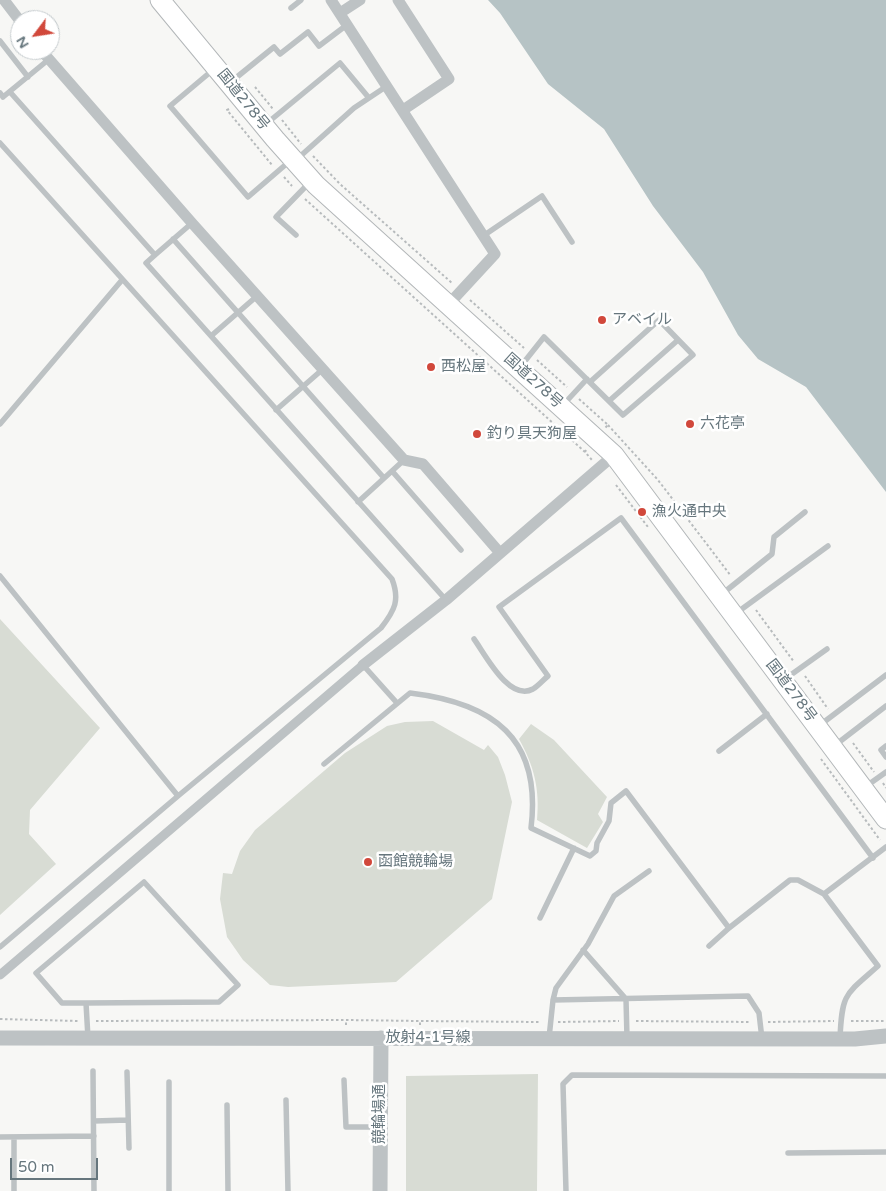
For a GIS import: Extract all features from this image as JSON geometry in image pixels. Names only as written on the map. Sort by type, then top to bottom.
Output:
[{"type":"highway","name":"国道278号","points":[[166,4],[229,84],[271,120],[312,180],[455,298],[567,400],[596,438],[614,454],[886,819]]},
{"type":"street","points":[[4,0],[12,10]]},
{"type":"street","points":[[332,0],[495,254],[455,298]]},
{"type":"street","points":[[340,13],[360,0]]},
{"type":"street","points":[[398,0],[449,79],[402,110]]},
{"type":"street","points":[[49,60],[404,460],[423,464],[500,553]]},
{"type":"street","points":[[0,975],[363,665],[446,600],[614,454]]},
{"type":"street","name":"放射4-1号線","points":[[0,1038],[88,1040],[346,1038],[855,1039],[886,1036]]},
{"type":"street","name":"競輪場通","points":[[380,1191],[381,1038]]},
{"type":"street","name":"放射4-1号線","points":[[855,1039],[886,1043]]},
{"type":"lane","points":[[291,8],[301,0]]},
{"type":"lane","points":[[229,84],[274,47],[280,54],[308,32],[319,46],[348,24]]},
{"type":"lane","points":[[0,41],[28,77]]},
{"type":"lane","points":[[0,93],[3,97],[10,92],[28,77],[41,60]]},
{"type":"lane","points":[[271,120],[340,63],[369,98]]},
{"type":"lane","points":[[216,68],[170,106],[248,197],[298,157],[354,108],[387,86]]},
{"type":"lane","points":[[10,92],[155,255]]},
{"type":"lane","points":[[0,144],[392,579],[397,593],[393,614],[382,628],[178,796],[0,947]]},
{"type":"lane","points":[[296,235],[276,217],[312,180]]},
{"type":"lane","points":[[483,236],[542,196],[572,242]]},
{"type":"lane","points":[[192,223],[146,263],[446,600]]},
{"type":"lane","points":[[173,239],[239,311],[384,478]]},
{"type":"lane","points":[[0,424],[122,280]]},
{"type":"lane","points":[[211,336],[257,296]]},
{"type":"lane","points":[[524,361],[544,337],[588,381],[623,415],[693,355],[659,320],[588,381],[567,400]]},
{"type":"lane","points":[[609,401],[678,340]]},
{"type":"lane","points":[[276,410],[322,369]]},
{"type":"lane","points":[[358,502],[404,460]]},
{"type":"lane","points":[[392,471],[461,550]]},
{"type":"lane","points":[[720,596],[772,554],[774,537],[805,512]]},
{"type":"lane","points":[[474,639],[505,683],[523,691],[532,690],[548,676],[499,607],[621,518],[873,858]]},
{"type":"lane","points":[[734,614],[828,546]]},
{"type":"lane","points":[[0,576],[178,796]]},
{"type":"lane","points":[[783,680],[827,650]]},
{"type":"lane","points":[[363,665],[397,703]]},
{"type":"lane","points":[[818,726],[886,675]]},
{"type":"lane","points":[[324,764],[410,694],[444,698],[490,716],[507,732],[522,753],[529,772],[534,801],[531,828],[590,856],[596,851],[596,843],[609,821],[611,803],[626,791],[730,928]]},
{"type":"lane","points":[[832,747],[886,706]]},
{"type":"lane","points":[[719,751],[767,714]]},
{"type":"lane","points":[[886,746],[881,750],[886,757]]},
{"type":"lane","points":[[863,788],[886,772]]},
{"type":"lane","points":[[824,894],[886,847]]},
{"type":"lane","points":[[540,918],[574,848]]},
{"type":"lane","points":[[549,1038],[556,988],[583,950],[614,896],[649,871]]},
{"type":"lane","points":[[709,946],[790,880],[798,880],[824,894],[878,966],[849,991],[842,1006],[840,1039]]},
{"type":"lane","points":[[144,882],[238,985],[219,1002],[86,1003],[62,1003],[36,973],[144,882]]},
{"type":"lane","points":[[583,950],[626,999],[627,1038]]},
{"type":"lane","points":[[553,1000],[748,996],[759,1013],[762,1039]]},
{"type":"lane","points":[[86,1003],[88,1040]]},
{"type":"lane","points":[[93,1072],[94,1191]]},
{"type":"lane","points":[[127,1072],[129,1148]]},
{"type":"lane","points":[[566,1191],[563,1084],[572,1075],[886,1076]]},
{"type":"lane","points":[[344,1080],[346,1128],[380,1127]]},
{"type":"lane","points":[[168,1191],[169,1082]]},
{"type":"lane","points":[[286,1100],[288,1191]]},
{"type":"lane","points":[[227,1105],[228,1191]]},
{"type":"lane","points":[[94,1121],[128,1120]]},
{"type":"lane","points":[[0,1137],[94,1136]]},
{"type":"lane","points":[[14,1137],[14,1191]]},
{"type":"lane","points":[[788,1153],[886,1152]]},
{"type":"path","points":[[255,87],[271,120],[298,157],[340,184],[455,298],[567,400],[608,424],[596,438]]},
{"type":"path","points":[[0,1019],[88,1021],[886,1021]]},
{"type":"path","points":[[346,1020],[346,1038]]},
{"type":"path","points":[[420,1021],[420,1038]]},
{"type":"shaded area","points":[[488,0],[886,0],[886,492],[806,387],[758,359],[738,335],[703,272],[653,206],[604,129],[548,84],[500,13]]},
{"type":"shaded area","points":[[0,619],[100,728],[30,810],[29,834],[56,864],[0,915]]},
{"type":"shaded area","name":"函館競輪場","points":[[433,721],[484,750],[488,745],[498,757],[505,775],[512,802],[492,899],[396,982],[288,987],[270,985],[243,960],[227,937],[220,899],[223,873],[232,874],[240,851],[255,830],[345,753],[387,726],[405,722]]},
{"type":"shaded area","points":[[531,724],[554,740],[607,797],[598,814],[603,822],[587,848],[537,820],[538,798],[535,778],[529,759],[519,739]]},
{"type":"shaded area","points":[[538,1074],[537,1191],[406,1191],[406,1076]]},
{"type":"place","name":"アベイル","points":[[602,320]]},
{"type":"place","name":"西松屋","points":[[431,367]]},
{"type":"place","name":"六花亭","points":[[690,424]]},
{"type":"place","name":"釣り具天狗屋","points":[[477,434]]},
{"type":"place","name":"漁火通中央","points":[[642,512]]},
{"type":"place","name":"函館競輪場","points":[[368,862]]}]
